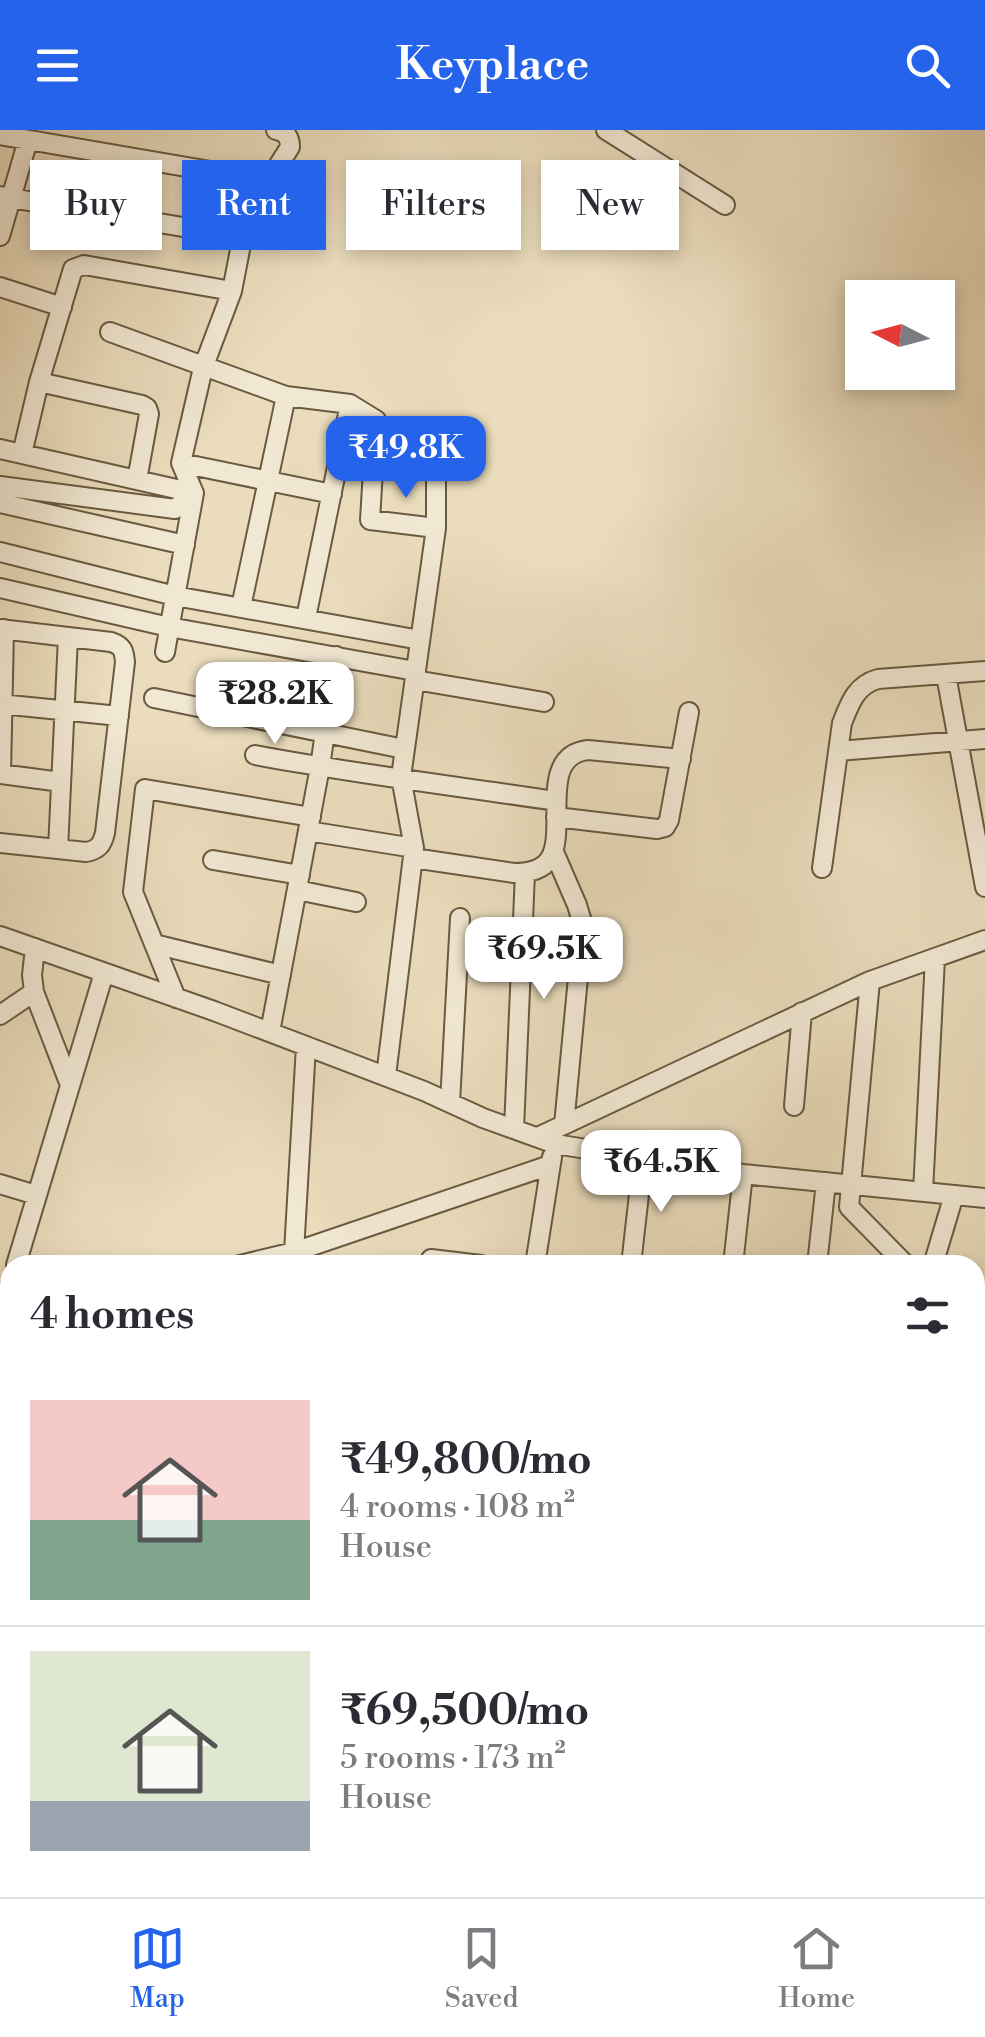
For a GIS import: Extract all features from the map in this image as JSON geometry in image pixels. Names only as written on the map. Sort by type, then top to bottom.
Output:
[{"type":"street","points":[[606,130],[725,205]]},
{"type":"street","points":[[282,160],[290,147],[284,132]]},
{"type":"street","points":[[0,134],[182,166]]},
{"type":"street","points":[[0,236],[6,197],[28,140]]},
{"type":"street","points":[[6,197],[182,227]]},
{"type":"street","points":[[164,652],[194,493],[181,463],[204,368],[232,291],[240,250]]},
{"type":"street","points":[[22,454],[38,382],[73,269],[84,265],[232,291]]},
{"type":"street","points":[[0,287],[62,308]]},
{"type":"street","points":[[110,332],[286,396],[350,404],[376,420],[370,520],[436,528]]},
{"type":"street","points":[[38,382],[148,408],[137,480]]},
{"type":"street","points":[[240,607],[286,396]]},
{"type":"street","points":[[306,618],[350,404]]},
{"type":"street","points":[[0,449],[194,493]]},
{"type":"street","points":[[181,463],[332,494]]},
{"type":"street","points":[[386,1076],[413,853],[401,777],[436,528],[436,477]]},
{"type":"street","points":[[0,486],[176,509],[194,493]]},
{"type":"street","points":[[0,503],[184,544]]},
{"type":"street","points":[[0,552],[175,596],[420,640]]},
{"type":"street","points":[[0,588],[544,702]]},
{"type":"street","points":[[0,843],[86,852],[96,850],[102,843],[125,662],[119,644],[2,629],[1,774],[61,782]]},
{"type":"street","points":[[58,849],[68,637]]},
{"type":"street","points":[[270,1032],[320,768],[336,656]]},
{"type":"street","points":[[822,868],[842,723],[858,690],[878,679],[985,671]]},
{"type":"street","points":[[946,675],[985,887]]},
{"type":"street","points":[[154,698],[404,749]]},
{"type":"street","points":[[1,704],[119,716]]},
{"type":"street","points":[[255,755],[320,768],[401,777],[657,829],[669,820],[689,712]]},
{"type":"street","points":[[838,751],[985,740]]},
{"type":"street","points":[[564,1125],[582,925],[554,852],[560,773],[568,756],[576,751],[680,759]]},
{"type":"street","points":[[176,998],[133,892],[145,789],[514,873],[547,864],[554,852]]},
{"type":"street","points":[[213,860],[356,902]]},
{"type":"street","points":[[514,1128],[525,873]]},
{"type":"street","points":[[450,1103],[460,918]]},
{"type":"street","points":[[0,936],[270,1032],[547,1140],[743,1174],[985,1198]]},
{"type":"street","points":[[547,1140],[564,1125],[802,1012],[870,981],[985,940]]},
{"type":"street","points":[[154,944],[281,975]]},
{"type":"street","points":[[35,948],[34,992],[70,1085]]},
{"type":"street","points":[[924,1192],[934,958]]},
{"type":"street","points":[[16,1255],[104,973]]},
{"type":"street","points":[[870,981],[849,1207],[896,1255]]},
{"type":"street","points":[[0,1030],[3,1013],[34,992]]},
{"type":"street","points":[[794,1106],[802,1012]]},
{"type":"street","points":[[288,1255],[306,1046]]},
{"type":"street","points":[[537,1255],[550,1165],[547,1140]]},
{"type":"street","points":[[632,1255],[643,1159]]},
{"type":"street","points":[[294,1255],[550,1165]]},
{"type":"street","points":[[735,1255],[743,1174]]},
{"type":"street","points":[[818,1255],[826,1182]]},
{"type":"street","points":[[0,1184],[36,1195]]},
{"type":"street","points":[[936,1255],[954,1194]]}]
